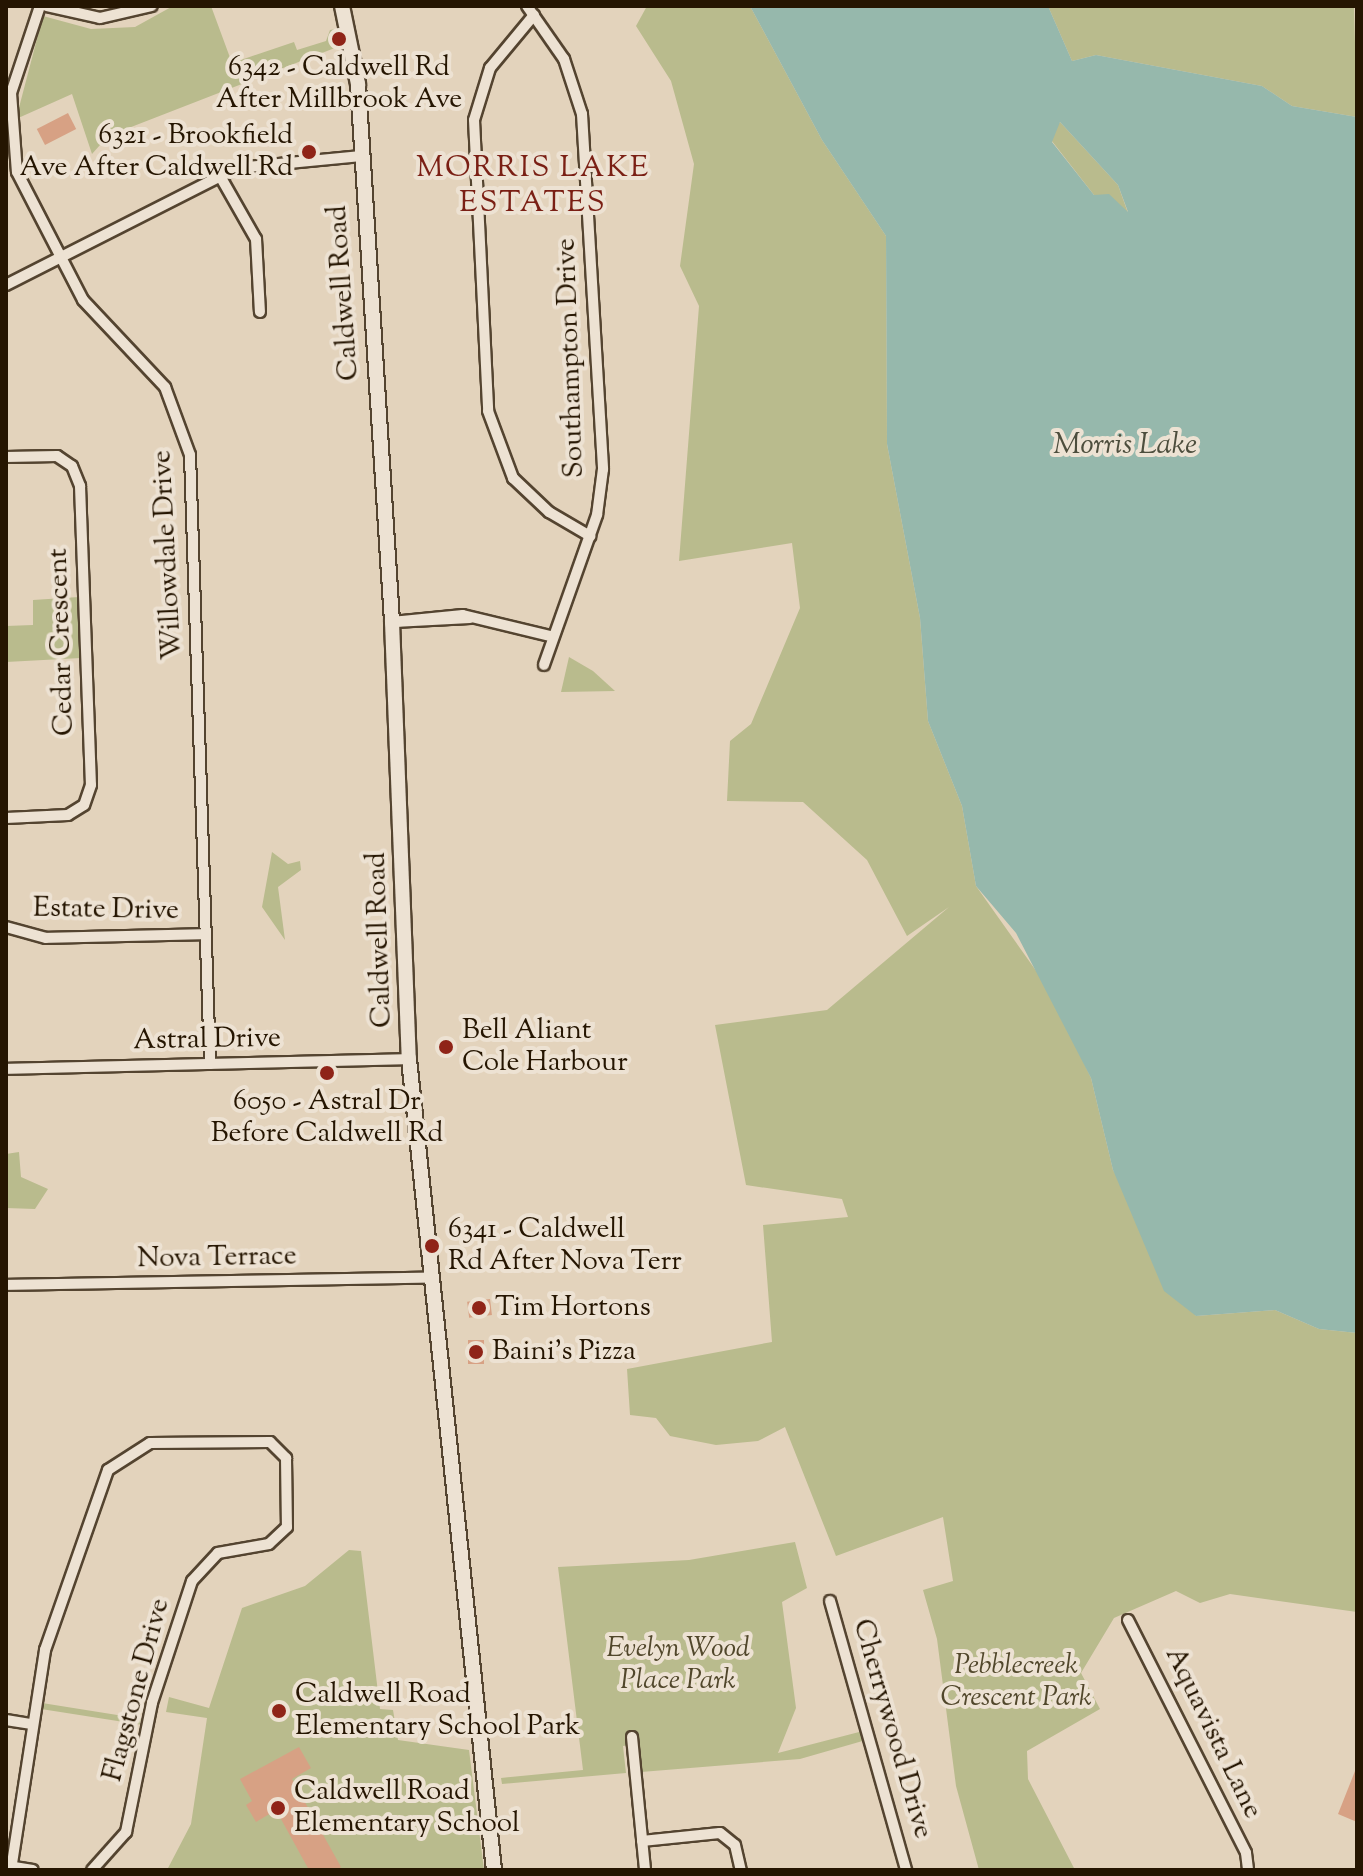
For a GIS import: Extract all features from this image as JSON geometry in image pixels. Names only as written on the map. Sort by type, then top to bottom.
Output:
[{"type":"street","name":"Willowdale Drive","points":[[40,6],[8,119],[23,189],[83,300],[165,387],[190,455],[210,1064]]},
{"type":"street","points":[[47,6],[110,18],[152,6]]},
{"type":"street","name":"Caldwell Road","points":[[342,6],[358,84],[392,622],[409,1059],[428,1278],[494,1870]]},
{"type":"street","points":[[531,10],[490,68],[474,120],[488,411],[498,452],[518,485],[590,536]]},
{"type":"street","name":"Southampton Drive","points":[[531,10],[567,67],[585,134],[603,469],[590,536],[550,636],[544,665]]},
{"type":"street","points":[[6,285],[220,176],[262,161],[361,156]]},
{"type":"street","points":[[220,176],[256,239],[260,312]]},
{"type":"street","name":"Cedar Crescent","points":[[6,457],[57,456],[77,477],[91,785],[71,814],[6,818]]},
{"type":"street","points":[[392,622],[470,618],[550,636]]},
{"type":"street","name":"Estate Drive","points":[[6,927],[46,938],[206,934]]},
{"type":"street","name":"Astral Drive","points":[[6,1069],[409,1059]]},
{"type":"street","name":"Nova Terrace","points":[[6,1285],[428,1278]]},
{"type":"street","name":"Flagstone Drive","points":[[33,1870],[9,1867],[45,1650],[112,1465],[150,1443],[261,1440],[279,1448],[289,1473],[287,1527],[269,1544],[218,1553],[192,1581],[152,1703],[126,1832],[92,1870]]},
{"type":"street","name":"Cherrywood Drive","points":[[830,1601],[906,1870]]},
{"type":"street","name":"Aquavista Lane","points":[[1128,1620],[1246,1853],[1248,1870]]},
{"type":"street","points":[[6,1720],[32,1724]]},
{"type":"street","points":[[632,1737],[645,1870]]},
{"type":"street","points":[[642,1841],[722,1834],[735,1845],[741,1870]]},
{"type":"green space","points":[[173,6],[211,6],[232,63],[294,42],[297,50],[326,41],[330,30],[336,29],[340,46],[108,136],[92,154],[72,94],[16,119],[43,16],[91,29],[135,27]]},
{"type":"green space","name":"Pebblecreek Crescent Park","points":[[647,6],[750,6],[822,140],[886,236],[887,444],[920,618],[928,721],[962,806],[976,886],[1049,989],[1091,1078],[1113,1170],[1196,1316],[1275,1310],[1319,1329],[1357,1333],[1357,1612],[1230,1594],[1200,1603],[1176,1591],[1114,1618],[1081,1673],[1100,1709],[1027,1751],[1028,1779],[1075,1870],[979,1870],[956,1786],[937,1639],[923,1590],[953,1581],[943,1517],[836,1556],[785,1427],[758,1441],[716,1445],[670,1436],[656,1418],[630,1415],[627,1369],[772,1342],[763,1225],[848,1217],[842,1199],[746,1185],[715,1025],[827,1010],[949,907],[907,936],[867,860],[803,802],[727,801],[730,741],[751,724],[800,608],[792,543],[679,561],[699,306],[680,266],[694,164],[671,81],[636,26]]},
{"type":"green space","points":[[1048,6],[1354,6],[1357,117],[1292,106],[1262,86],[1096,55],[1072,61]]},
{"type":"green space","points":[[1060,122],[1118,185],[1128,213],[1109,195],[1094,195],[1048,136]]},
{"type":"green space","points":[[79,597],[81,658],[6,662],[6,626],[33,625],[33,600]]},
{"type":"green space","points":[[569,657],[593,671],[615,691],[561,692]]},
{"type":"green space","points":[[272,852],[288,864],[300,861],[301,870],[278,887],[285,940],[262,907]]},
{"type":"green space","points":[[19,1152],[21,1177],[48,1189],[35,1209],[6,1208],[6,1154]]},
{"type":"green space","name":"Evelyn Wood Place Park","points":[[795,1542],[807,1588],[782,1602],[796,1708],[778,1753],[863,1731],[866,1740],[800,1759],[641,1772],[638,1744],[623,1746],[626,1773],[502,1784],[501,1778],[583,1770],[558,1567],[689,1560]]},
{"type":"green space","name":"Caldwell Road Elementary School Park","points":[[349,1550],[361,1551],[380,1709],[393,1710],[398,1740],[469,1750],[484,1870],[167,1870],[191,1824],[207,1718],[166,1712],[169,1697],[209,1708],[242,1608],[305,1586]]},
{"type":"green space","points":[[42,1703],[141,1719],[140,1725],[41,1709]]},
{"type":"water","name":"Morris Lake","points":[[750,6],[1048,6],[1072,61],[1096,55],[1262,86],[1292,106],[1357,117],[1357,1333],[1319,1329],[1275,1310],[1196,1316],[1164,1291],[1113,1170],[1091,1078],[1016,933],[976,886],[962,806],[928,721],[920,618],[887,444],[886,236],[822,140]],"holes":[[[1060,122],[1118,185],[1128,212],[1109,194],[1094,195],[1052,142]]]},
{"type":"building","points":[[68,113],[76,129],[45,145],[37,129]]},
{"type":"building","name":"Tim Hortons","points":[[490,1299],[492,1315],[469,1318],[467,1302]]},
{"type":"building","name":"Baini's Pizza","points":[[468,1340],[484,1340],[484,1364],[468,1364]]},
{"type":"building","name":"Caldwell Road Elementary School","points":[[299,1747],[311,1768],[292,1779],[341,1867],[336,1870],[309,1870],[276,1810],[256,1822],[246,1805],[252,1801],[240,1779]]},
{"type":"building","points":[[1357,1766],[1357,1822],[1338,1814]]},
{"type":"place","name":"6342 - Caldwell Rd After Millbrook Ave","points":[[339,39]]},
{"type":"place","name":"6321 - Brookfield Ave After Caldwell Rd","points":[[309,152]]},
{"type":"place","name":"Bell Aliant Cole Harbour","points":[[446,1047]]},
{"type":"place","name":"6050 - Astral Dr Before Caldwell Rd","points":[[327,1073]]},
{"type":"place","name":"6341 - Caldwell Rd After Nova Terr","points":[[432,1246]]},
{"type":"place","name":"Tim Hortons","points":[[479,1308]]},
{"type":"place","name":"Baini's Pizza","points":[[476,1352]]},
{"type":"place","name":"Caldwell Road Elementary School Park","points":[[279,1711]]},
{"type":"place","name":"Caldwell Road Elementary School","points":[[278,1808]]},
{"type":"district","name":"MORRIS LAKE ESTATES","points":[[533,186]]}]
